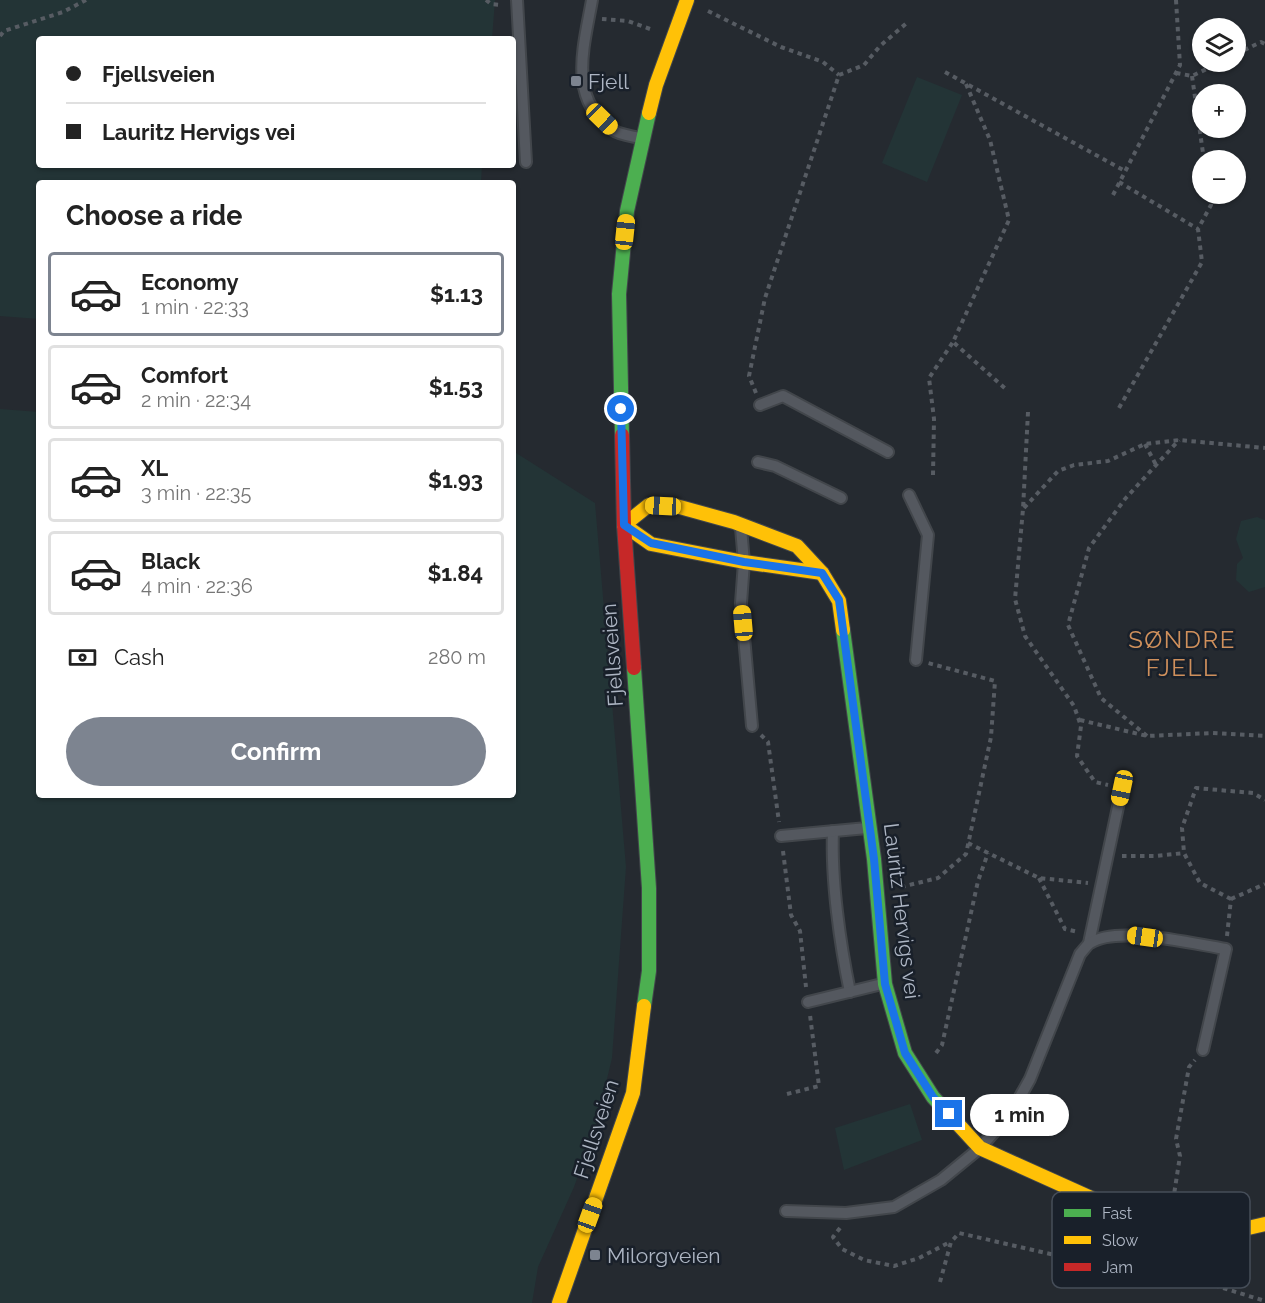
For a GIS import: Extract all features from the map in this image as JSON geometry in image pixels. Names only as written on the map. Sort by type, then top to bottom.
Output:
[{"type":"street","name":"Fjellsveien","points":[[559,1303],[633,1093],[650,971],[649,888],[624,525],[619,294],[627,211],[642,139],[656,85],[687,0]]},
{"type":"street","name":"Lauritz Hervigs vei","points":[[624,525],[649,505],[676,506],[740,525],[797,546],[822,573],[839,600],[870,827],[885,984],[905,1053],[933,1097],[980,1148],[1078,1192]]},
{"type":"street","points":[[624,525],[651,543],[744,562],[822,573]]},
{"type":"street","name":"Lauritz Hervigs vei","points":[[1250,1227],[1265,1224]]},
{"type":"lane","points":[[517,0],[526,162]]},
{"type":"lane","points":[[592,0],[581,81],[590,108],[614,131],[642,139]]},
{"type":"lane","points":[[760,405],[783,396],[888,452]]},
{"type":"lane","points":[[758,462],[775,466],[841,498]]},
{"type":"lane","points":[[909,495],[928,535],[916,660]]},
{"type":"lane","points":[[740,525],[744,562],[741,603],[752,726]]},
{"type":"lane","points":[[786,1211],[846,1213],[894,1207],[941,1180],[980,1148],[1011,1113],[1030,1079],[1080,954],[1090,939],[1122,788]]},
{"type":"lane","points":[[781,836],[870,827]]},
{"type":"lane","points":[[833,831],[832,857],[845,970],[850,992]]},
{"type":"lane","points":[[1090,939],[1125,934],[1226,949],[1203,1050]]},
{"type":"lane","points":[[808,1002],[885,984]]},
{"type":"path","points":[[0,36],[4,31],[63,12],[86,0]]},
{"type":"path","points":[[1113,195],[1180,65],[1176,0]]},
{"type":"path","points":[[702,7],[762,38],[823,62],[839,75]]},
{"type":"path","points":[[589,17],[628,21],[654,30]]},
{"type":"path","points":[[760,405],[749,376],[765,298],[839,75],[864,65],[880,46],[909,21]]},
{"type":"path","points":[[1246,49],[1261,42],[1265,44]]},
{"type":"path","points":[[945,72],[1125,171]]},
{"type":"path","points":[[1176,73],[1192,76],[1200,72]]},
{"type":"path","points":[[1192,76],[1203,150]]},
{"type":"path","points":[[933,475],[934,419],[929,378],[953,342],[1009,220],[990,140],[966,84]]},
{"type":"path","points":[[1119,182],[1198,229]]},
{"type":"path","points":[[1119,408],[1202,262],[1198,229],[1211,204]]},
{"type":"path","points":[[953,342],[1008,391]]},
{"type":"path","points":[[1028,412],[1023,510],[1015,599],[1025,636],[1074,706],[1081,726],[1077,756],[1095,782],[1122,788]]},
{"type":"path","points":[[1023,510],[1058,471],[1074,465],[1108,461],[1145,444],[1179,440],[1265,448]]},
{"type":"path","points":[[1148,736],[1101,698],[1068,626],[1089,548],[1125,499],[1179,440]]},
{"type":"path","points":[[1145,444],[1156,465]]},
{"type":"path","points":[[877,893],[938,878],[966,854],[991,737],[995,681],[916,660]]},
{"type":"path","points":[[1079,720],[1148,736],[1213,733],[1265,736]]},
{"type":"path","points":[[752,726],[768,742],[791,915],[800,931],[819,1086],[787,1094]]},
{"type":"path","points":[[1265,800],[1253,793],[1196,788],[1182,828],[1184,853],[1200,883],[1231,899],[1264,886],[1265,894]]},
{"type":"path","points":[[968,843],[1039,878],[1102,884]]},
{"type":"path","points":[[920,1075],[942,1045],[978,880],[988,853]]},
{"type":"path","points":[[1107,856],[1156,856],[1184,853]]},
{"type":"path","points":[[1039,878],[1065,929],[1090,939]]},
{"type":"path","points":[[1226,949],[1231,899]]},
{"type":"path","points":[[1174,1192],[1180,1156],[1176,1139],[1189,1067],[1203,1050]]},
{"type":"path","points":[[846,1213],[833,1238],[842,1249],[864,1260],[894,1266],[919,1258],[951,1242],[959,1233],[1052,1254]]},
{"type":"path","points":[[940,1282],[951,1242]]},
{"type":"path","points":[[1223,1288],[1265,1301]]},
{"type":"shaded area","points":[[0,0],[495,0],[492,36],[36,36],[36,168],[482,168],[481,180],[36,180],[36,319],[0,316]]},
{"type":"shaded area","points":[[917,77],[962,95],[927,182],[882,163]]},
{"type":"shaded area","points":[[0,409],[36,412],[36,798],[516,798],[516,453],[595,503],[626,867],[612,1058],[596,1125],[574,1187],[538,1267],[532,1303],[0,1303]]},
{"type":"shaded area","points":[[1257,517],[1265,520],[1265,587],[1249,592],[1236,580],[1237,564],[1243,558],[1236,539],[1241,521]]},
{"type":"shaded area","points":[[910,1104],[922,1140],[844,1170],[835,1128]]},
{"type":"traffic: fast","points":[[622,435],[619,294],[627,211],[649,113]]},
{"type":"traffic: fast","points":[[843,630],[874,859],[885,984],[905,1053],[933,1097],[957,1123]]},
{"type":"traffic: fast","points":[[634,668],[649,888],[649,971],[644,1006]]},
{"type":"traffic: slow","points":[[649,113],[656,85],[687,0]]},
{"type":"traffic: slow","points":[[624,525],[649,505],[676,506],[734,522],[797,546],[822,573],[839,601],[843,630]]},
{"type":"traffic: slow","points":[[624,525],[651,544],[744,562],[822,573]]},
{"type":"traffic: slow","points":[[559,1303],[633,1093],[644,1006]]},
{"type":"traffic: slow","points":[[957,1123],[980,1148],[1078,1192]]},
{"type":"traffic: slow","points":[[1250,1227],[1265,1224]]},
{"type":"traffic: jam","points":[[622,435],[624,525],[634,668]]},
{"type":"place","name":"Fjell","points":[[576,81]]},
{"type":"place","name":"Milorgveien","points":[[595,1255]]},
{"type":"district","name":"SØNDRE FJELL","points":[[1182,653]]},
{"type":"route","points":[[621,409],[624,525],[651,543],[677,550],[822,573],[839,600],[874,859],[885,984],[905,1053],[933,1097],[949,1114]]}]
